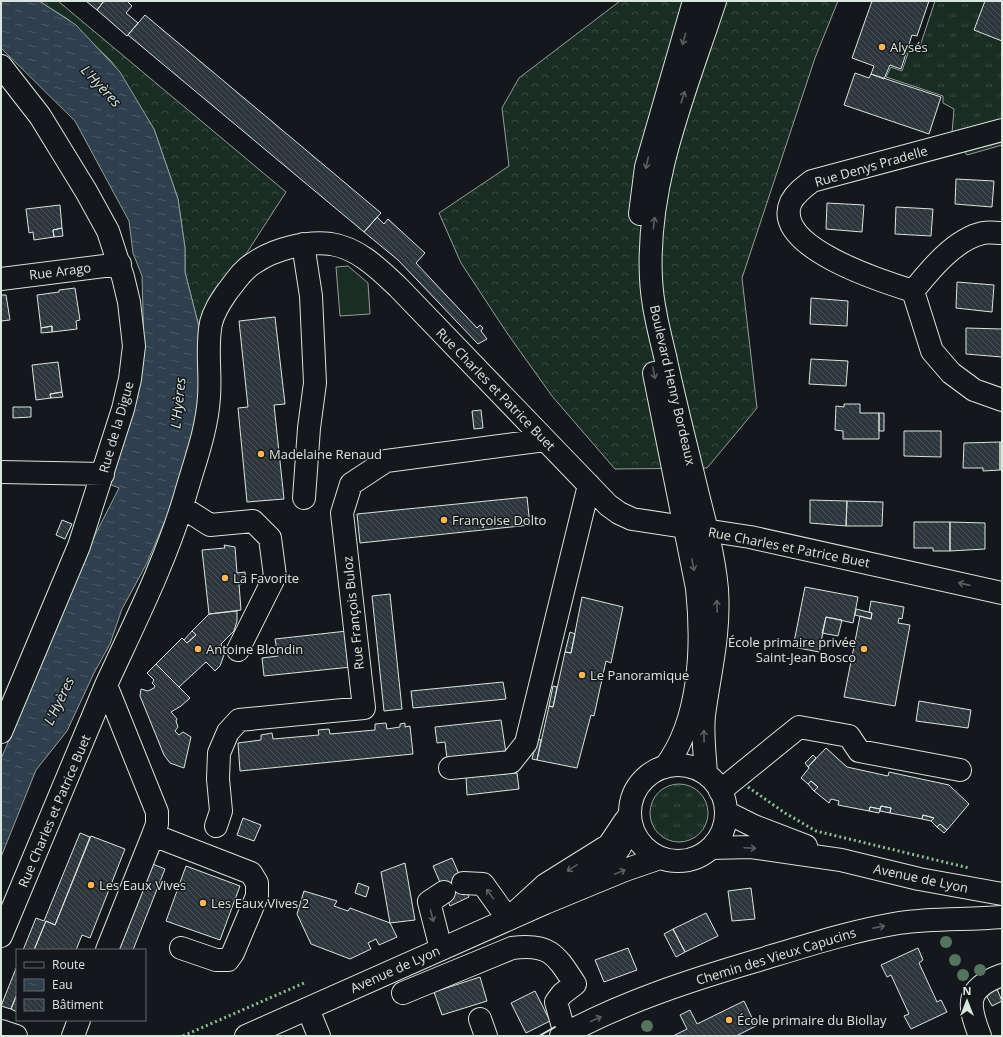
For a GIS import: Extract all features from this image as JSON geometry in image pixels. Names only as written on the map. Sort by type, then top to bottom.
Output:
[{"type":"street","name":"Boulevard Henry Bordeaux","points":[[694,1],[649,154],[638,236],[638,280],[658,394],[696,529],[716,588],[718,617],[716,645],[704,716],[703,737],[706,774]]},
{"type":"street","name":"Boulevard Henry Bordeaux","points":[[665,767],[674,755],[684,733],[698,668],[700,619],[697,588],[696,529],[659,332],[651,278],[652,238],[657,196],[667,146],[715,1]]},
{"type":"street","name":"Rue de la Digue","points":[[1,732],[79,546],[124,409],[130,379],[134,346],[129,302],[120,264],[108,231],[86,190],[40,116],[3,73]]},
{"type":"street","name":"Rue Denys Pradelle","points":[[913,291],[870,277],[828,258],[797,236],[789,213],[791,203],[796,194],[812,181],[1002,130]]},
{"type":"street","points":[[1002,233],[983,233],[960,244],[934,265],[913,291],[932,351],[951,373],[974,390],[1002,400]]},
{"type":"street","name":"Rue Charles et Patrice Buet","points":[[1,936],[84,742],[106,685],[149,589],[182,507],[204,431],[209,397],[208,343],[211,322],[218,305],[238,276],[254,262],[274,253],[303,244],[331,244],[354,252],[376,266],[589,486],[608,505],[619,513],[632,519],[750,537],[1002,593]]},
{"type":"street","points":[[303,244],[311,296],[315,383],[309,428],[304,498]]},
{"type":"street","name":"Rue Arago","points":[[1,279],[120,264]]},
{"type":"street","name":"Rue François Buloz","points":[[216,826],[221,811],[218,779],[219,754],[228,732],[240,720],[364,708],[342,513],[352,484],[386,461],[545,440]]},
{"type":"street","points":[[1,472],[103,474]]},
{"type":"street","points":[[450,768],[511,762],[526,743],[589,486]]},
{"type":"street","points":[[182,507],[210,525],[253,521],[270,538],[274,576],[238,650]]},
{"type":"street","points":[[106,685],[157,812],[157,824],[107,949]]},
{"type":"street","points":[[720,791],[799,726],[849,736],[859,752],[960,770]]},
{"type":"street","points":[[679,765],[694,768],[706,774],[717,785],[724,798],[726,812],[722,832],[711,848],[700,856],[687,860],[674,861],[660,858],[650,853],[635,836],[630,814],[632,799],[639,784],[650,774],[665,767],[679,765]]},
{"type":"street","name":"Avenue de Lyon","points":[[726,812],[754,826],[841,860]]},
{"type":"street","points":[[441,949],[429,902],[454,888],[483,884],[508,919],[545,885],[609,845],[630,814]]},
{"type":"street","name":"Avenue de Lyon","points":[[545,903],[615,855],[626,836],[630,814]]},
{"type":"street","points":[[153,835],[251,873],[257,883],[256,896],[233,953],[228,960],[216,960],[182,948]]},
{"type":"street","name":"Avenue de Lyon","points":[[711,848],[751,847],[841,860],[920,879],[1002,894]]},
{"type":"street","name":"Avenue de Lyon","points":[[246,1036],[545,903],[625,870],[660,858]]},
{"type":"street","name":"Chemin des Vieux Capucins","points":[[563,1035],[646,998],[731,968],[821,941],[901,923],[1002,918]]},
{"type":"street","points":[[403,993],[512,948],[528,946],[544,949],[558,957],[575,984],[562,994],[556,1002],[563,1035]]},
{"type":"street","points":[[980,1036],[972,1014],[973,999],[976,988],[986,981],[1002,975]]},
{"type":"street","points":[[308,1008],[319,1036]]},
{"type":"street","points":[[73,1036],[79,1021]]},
{"type":"street","points":[[1,1031],[16,1036]]},
{"type":"green space","points":[[39,1],[58,1],[286,192],[199,327],[185,272],[185,248],[178,199],[154,129],[112,62],[69,20]]},
{"type":"green space","points":[[620,1],[838,1],[815,58],[742,278],[757,408],[707,468],[615,469],[552,396],[507,333],[461,263],[439,213],[509,166],[502,108],[519,78]]},
{"type":"green space","points":[[935,1],[1002,1],[1002,145],[967,155],[952,133],[954,109],[943,103],[943,96],[886,77],[891,67],[902,71],[911,44],[920,46]]},
{"type":"green space","points":[[348,266],[368,283],[370,314],[340,316],[336,267]]},
{"type":"green space","points":[[679,784],[690,786],[703,797],[706,802],[708,813],[706,824],[695,837],[690,840],[679,842],[668,840],[655,829],[652,824],[650,813],[652,802],[663,789],[668,786]]},
{"type":"water","name":"L'Hyères","points":[[1,1],[39,1],[76,25],[120,72],[154,129],[178,199],[185,248],[185,272],[199,327],[203,384],[176,505],[164,523],[147,563],[122,609],[110,644],[94,673],[67,731],[36,770],[1,857],[1,759],[92,541],[119,488],[109,484],[144,348],[142,276],[133,253],[129,221],[75,121],[1,48]]},
{"type":"building","points":[[86,1],[104,1],[97,10]]},
{"type":"building","points":[[104,1],[127,1],[132,6],[126,13],[138,23],[127,36],[97,10]]},
{"type":"building","name":"Alysés","points":[[872,1],[929,1],[917,36],[912,35],[901,69],[890,65],[884,79],[871,74],[874,66],[852,58]]},
{"type":"building","points":[[985,1],[1002,1],[1002,41],[974,30]]},
{"type":"building","points":[[145,15],[381,213],[364,232],[128,35]]},
{"type":"building","points":[[855,73],[869,78],[871,74],[941,97],[929,134],[844,105]]},
{"type":"building","points":[[956,179],[994,181],[992,207],[955,204]]},
{"type":"building","points":[[827,203],[864,205],[862,232],[826,229]]},
{"type":"building","points":[[60,205],[62,228],[53,230],[54,237],[34,240],[33,232],[29,233],[26,209]]},
{"type":"building","points":[[896,207],[933,209],[931,236],[895,234]]},
{"type":"building","points":[[377,217],[384,224],[388,219],[425,253],[416,263],[477,328],[480,325],[483,328],[481,331],[487,339],[478,344],[398,260],[364,232]]},
{"type":"building","points":[[62,228],[63,236],[54,237],[53,230]]},
{"type":"building","points":[[957,282],[994,285],[992,312],[956,308]]},
{"type":"building","points":[[75,288],[80,320],[76,321],[77,329],[52,332],[52,326],[41,328],[37,295]]},
{"type":"building","points":[[1,295],[6,295],[10,320],[1,321]]},
{"type":"building","points":[[811,298],[848,301],[847,326],[810,324]]},
{"type":"building","name":"Madelaine Renaud","points":[[275,317],[285,404],[274,405],[284,499],[247,502],[238,408],[248,407],[239,321]]},
{"type":"building","points":[[52,326],[52,332],[41,333],[41,328]]},
{"type":"building","points":[[966,328],[1002,329],[1002,357],[966,354]]},
{"type":"building","points":[[811,359],[848,361],[846,386],[809,384]]},
{"type":"building","points":[[58,362],[62,392],[50,394],[51,398],[36,400],[32,365]]},
{"type":"building","points":[[62,392],[63,397],[51,398],[50,394]]},
{"type":"building","points":[[844,404],[860,404],[860,413],[879,413],[879,439],[843,439],[843,431],[835,430],[836,406],[844,407]]},
{"type":"building","points":[[13,407],[31,407],[31,417],[13,418]]},
{"type":"building","points":[[481,410],[483,428],[474,429],[472,411]]},
{"type":"building","points":[[879,413],[884,413],[884,431],[879,431]]},
{"type":"building","points":[[904,431],[941,431],[941,457],[904,456]]},
{"type":"building","points":[[1000,442],[1000,470],[983,471],[983,468],[963,468],[964,443]]},
{"type":"building","points":[[1000,442],[1002,442],[1002,470],[1000,470]]},
{"type":"building","name":"Françoise Dolto","points":[[527,497],[530,525],[360,543],[357,514]]},
{"type":"building","points":[[810,500],[847,501],[846,526],[810,523]]},
{"type":"building","points":[[847,501],[883,502],[882,526],[846,526]]},
{"type":"building","points":[[62,520],[72,524],[65,539],[56,535]]},
{"type":"building","points":[[914,522],[950,522],[950,551],[933,551],[933,548],[914,548]]},
{"type":"building","points":[[950,522],[985,523],[985,549],[950,551]]},
{"type":"building","name":"La Favorite","points":[[224,545],[235,547],[237,573],[245,572],[246,583],[239,584],[241,610],[209,614],[202,550],[225,548]]},
{"type":"building","points":[[805,587],[858,597],[853,623],[826,617],[819,652],[793,647]]},
{"type":"building","points":[[390,594],[402,709],[384,711],[372,596]]},
{"type":"building","name":"Le Panoramique","points":[[582,597],[623,607],[611,663],[606,661],[594,716],[591,715],[577,768],[537,760],[549,706],[553,707],[565,652],[571,653]]},
{"type":"building","points":[[871,601],[904,607],[902,619],[899,618],[898,623],[910,625],[895,706],[844,697],[860,616],[871,619],[872,613],[869,612]]},
{"type":"building","points":[[856,609],[872,613],[871,619],[855,615]]},
{"type":"building","name":"Antoine Blondin","points":[[237,611],[237,621],[234,631],[221,644],[224,655],[220,666],[215,671],[206,662],[179,687],[156,664],[182,638],[187,643],[196,635],[192,631],[209,614]]},
{"type":"building","points":[[826,617],[842,620],[838,636],[822,633]]},
{"type":"building","points":[[192,631],[196,635],[187,643],[184,640]]},
{"type":"building","points":[[347,631],[351,667],[264,676],[262,658],[278,656],[275,639]]},
{"type":"building","points":[[570,632],[575,634],[571,653],[565,652]]},
{"type":"building","points":[[156,664],[190,698],[171,712],[177,719],[176,721],[178,727],[175,731],[179,735],[183,732],[191,737],[184,768],[170,763],[164,755],[140,696],[141,689],[148,691],[155,686],[152,683],[154,680],[147,673]]},
{"type":"building","points":[[503,682],[506,699],[413,708],[411,691]]},
{"type":"building","points":[[553,686],[557,687],[553,707],[549,706]]},
{"type":"building","points":[[919,701],[971,710],[968,728],[916,721]]},
{"type":"building","points":[[501,720],[506,753],[447,759],[445,742],[437,743],[435,727]]},
{"type":"building","points":[[386,723],[387,729],[400,727],[400,724],[405,723],[405,727],[410,726],[413,754],[240,771],[238,743],[261,740],[261,735],[272,733],[273,739],[319,735],[318,730],[329,729],[330,734],[375,730],[375,724]]},
{"type":"building","points":[[537,739],[541,740],[537,760],[532,759]]},
{"type":"building","points":[[826,748],[847,767],[888,776],[889,772],[949,785],[969,804],[947,830],[940,824],[937,827],[931,821],[934,818],[923,815],[922,819],[890,813],[891,808],[881,806],[880,809],[870,807],[869,811],[838,805],[839,801],[831,799],[829,803],[814,791],[818,787],[811,781],[808,784],[801,778],[809,768],[808,767]]},
{"type":"building","points":[[813,755],[816,758],[808,767],[805,763]]},
{"type":"building","points":[[517,773],[519,789],[467,795],[466,777]]},
{"type":"building","points":[[811,781],[818,787],[814,791],[808,784]]},
{"type":"building","points":[[881,806],[891,808],[890,813],[880,811]]},
{"type":"building","points":[[870,807],[880,809],[879,813],[869,811]]},
{"type":"building","points":[[923,815],[934,818],[931,821],[922,819]]},
{"type":"building","points":[[243,818],[261,825],[254,841],[237,835]]},
{"type":"building","points":[[940,824],[947,830],[944,833],[937,827]]},
{"type":"building","points":[[80,833],[90,837],[55,925],[46,921],[34,949],[23,949],[36,918],[44,921]]},
{"type":"building","name":"Les Eaux Vives","points":[[91,836],[125,849],[90,938],[82,935],[76,949],[34,949],[46,921],[55,925]]},
{"type":"building","points":[[452,858],[469,897],[450,906],[433,866]]},
{"type":"building","points":[[150,863],[165,869],[133,949],[116,949]]},
{"type":"building","points":[[405,863],[415,920],[390,923],[381,872]]},
{"type":"building","name":"Les Eaux Vives 2","points":[[186,866],[240,886],[220,940],[166,921]]},
{"type":"building","points":[[358,883],[369,887],[366,897],[355,893]]},
{"type":"building","points":[[751,888],[755,919],[732,921],[728,891]]},
{"type":"building","points":[[304,891],[337,901],[334,906],[348,911],[350,908],[390,923],[397,937],[379,945],[376,939],[368,943],[371,949],[350,959],[311,944],[297,914]]},
{"type":"building","points":[[706,913],[718,936],[685,952],[673,929]]},
{"type":"building","points":[[673,929],[685,952],[676,957],[664,934]]},
{"type":"building","points":[[628,948],[637,970],[604,982],[595,960]]},
{"type":"building","points":[[918,948],[923,960],[919,963],[937,1002],[941,1000],[947,1012],[911,1029],[904,1016],[909,1014],[891,975],[887,977],[881,965]]},
{"type":"building","points":[[16,968],[16,996],[11,1009],[1,1006]]},
{"type":"building","points":[[480,977],[487,1001],[442,1015],[434,992]]},
{"type":"building","points":[[997,989],[1002,1001],[992,1006],[986,995]]},
{"type":"building","points":[[535,991],[550,1021],[526,1033],[511,1003]]},
{"type":"building","points":[[16,996],[16,1012],[11,1009]]},
{"type":"building","name":"École primaire du Biollay","points":[[744,1001],[756,1026],[736,1036],[673,1036],[687,1029],[680,1015],[690,1010],[697,1024]]},
{"type":"hedge","points":[[748,787],[785,813],[816,831],[969,868]]},
{"type":"hedge","points":[[183,1036],[304,983]]},
{"type":"wall","points":[[539,1036],[555,1027]]},
{"type":"place","name":"Alysés","points":[[882,47]]},
{"type":"place","name":"Madelaine Renaud","points":[[261,454]]},
{"type":"place","name":"Françoise Dolto","points":[[444,520]]},
{"type":"place","name":"La Favorite","points":[[225,578]]},
{"type":"place","name":"Antoine Blondin","points":[[198,649]]},
{"type":"place","name":"École primaire privée Saint-Jean Bosco","points":[[864,649]]},
{"type":"place","name":"Le Panoramique","points":[[582,675]]},
{"type":"place","name":"Les Eaux Vives","points":[[91,885]]},
{"type":"place","name":"Les Eaux Vives 2","points":[[203,903]]},
{"type":"place","name":"École primaire du Biollay","points":[[729,1020]]}]
